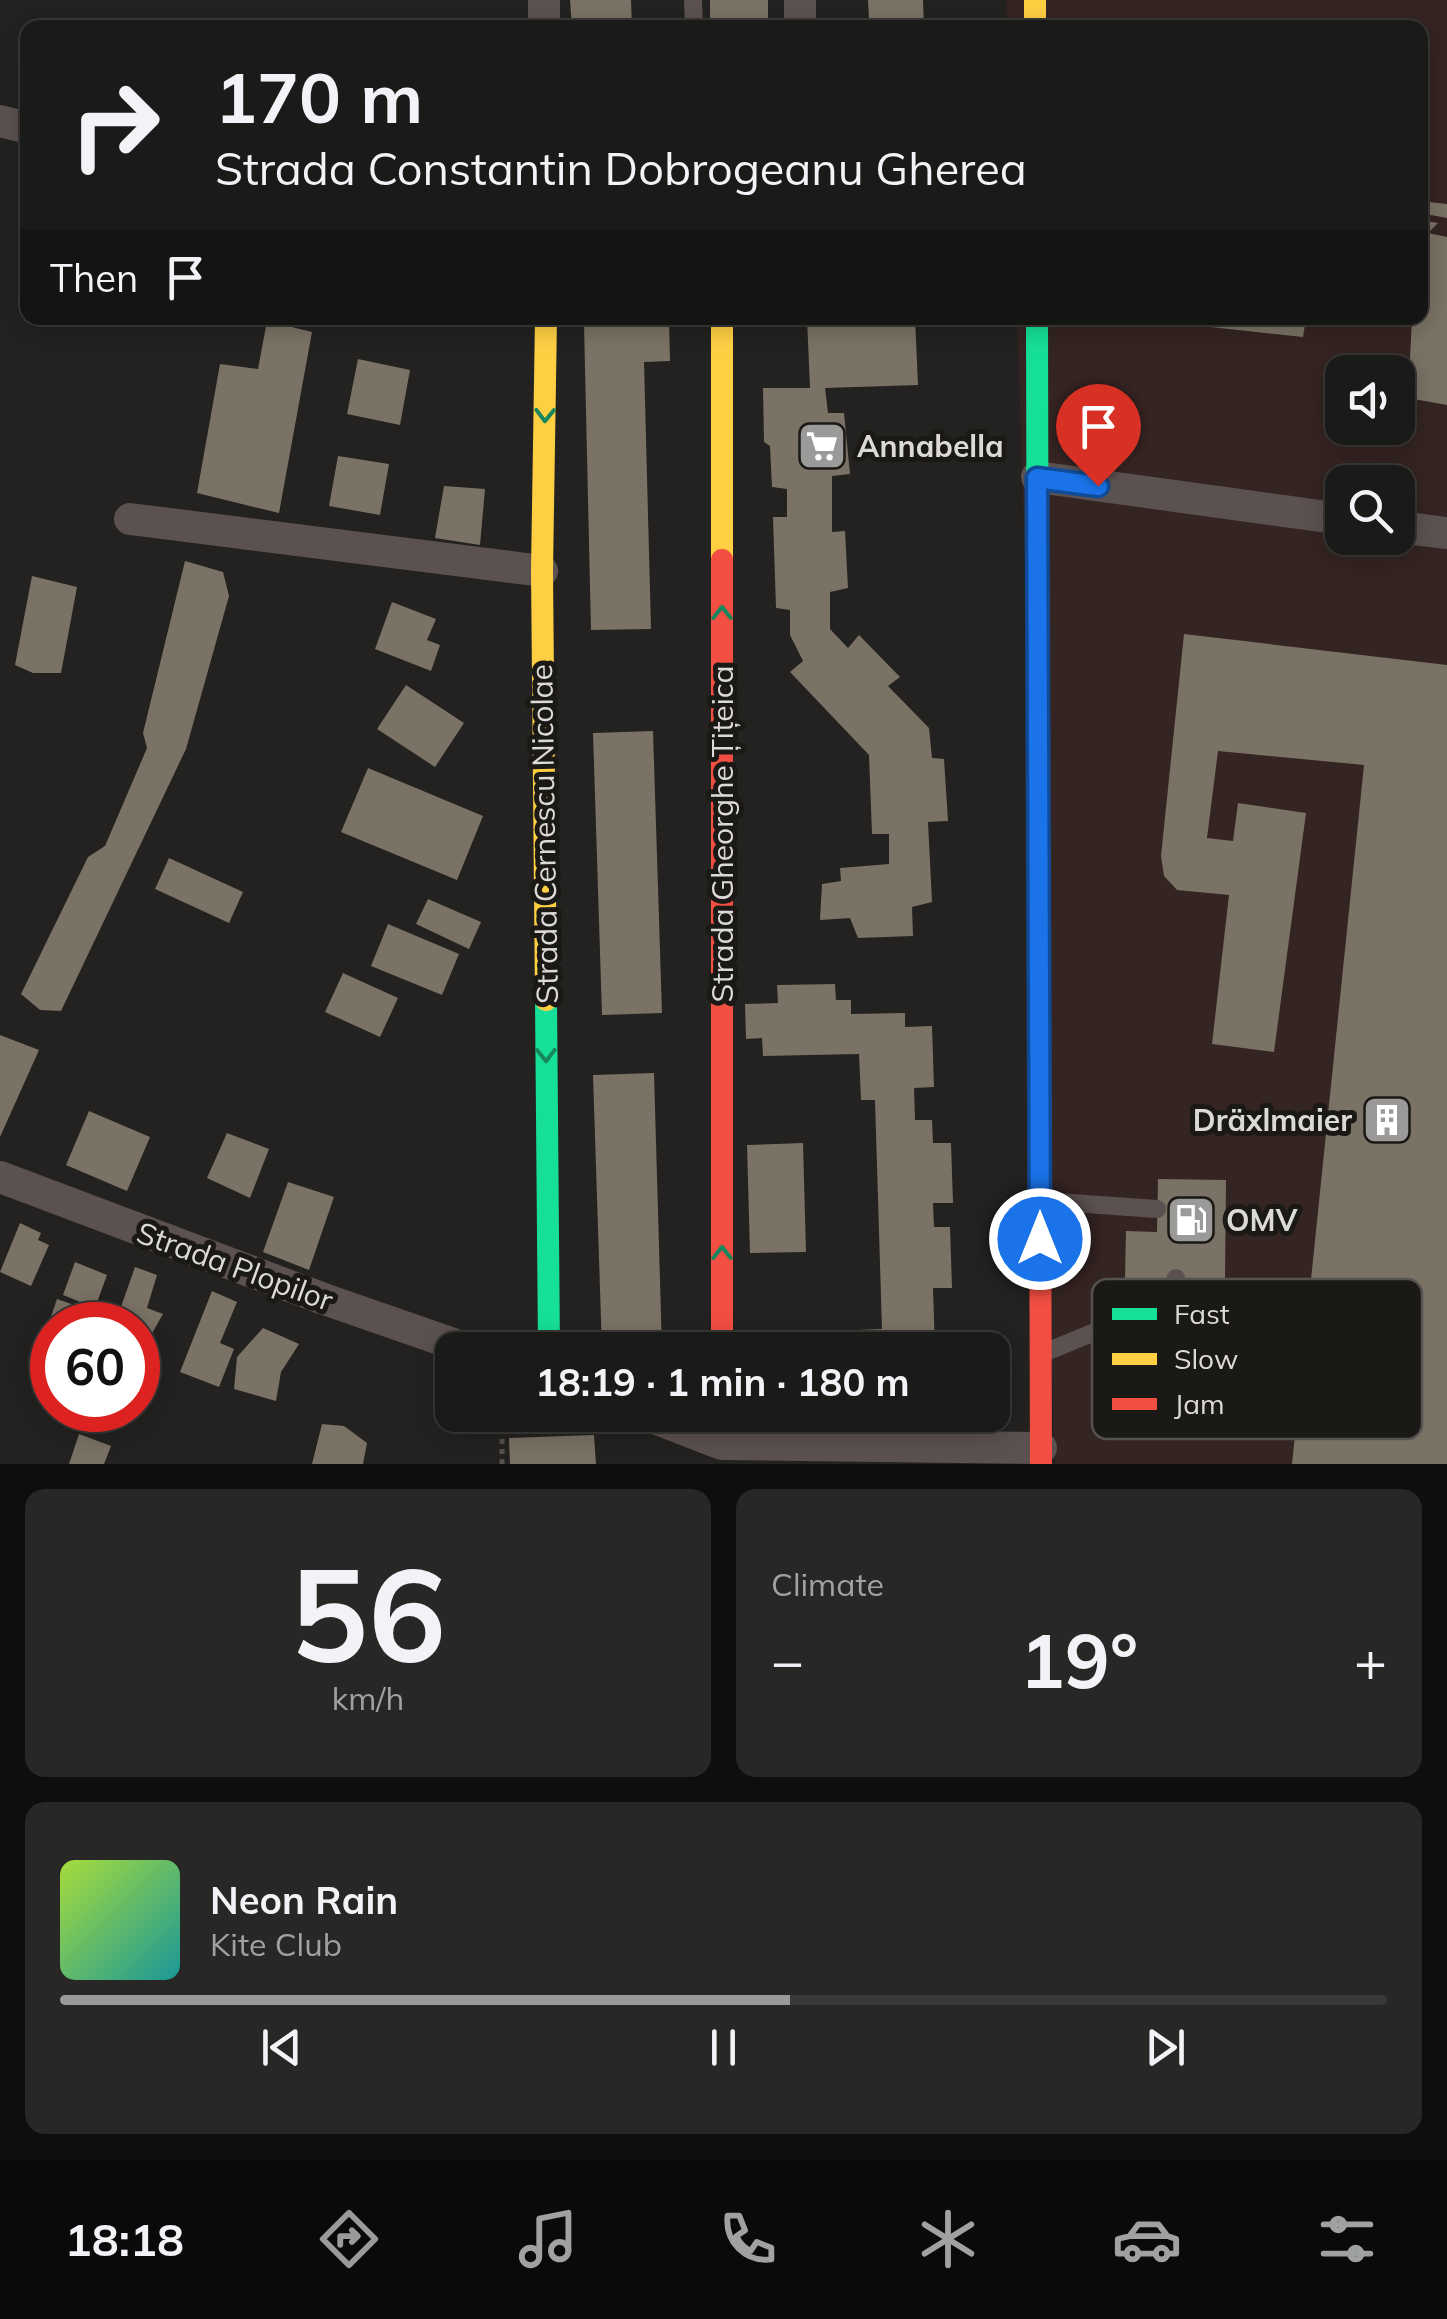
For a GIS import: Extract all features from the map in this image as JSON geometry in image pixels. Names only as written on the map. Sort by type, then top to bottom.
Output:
[{"type":"street","name":"Strada Cernescu Nicolae","points":[[546,325],[542,571],[549,1332]]},
{"type":"street","name":"Strada Gheorghe Țițeica","points":[[722,325],[722,1332]]},
{"type":"street","points":[[696,1432],[722,1441],[1041,1456],[1037,325]]},
{"type":"street","points":[[1037,478],[1325,517]]},
{"type":"street","points":[[130,519],[542,571]]},
{"type":"street","points":[[1415,529],[1447,534]]},
{"type":"street","name":"Strada Plopilor","points":[[0,1178],[435,1338]]},
{"type":"lane","points":[[1040,1201],[1157,1210]]},
{"type":"lane","points":[[1041,1354],[1092,1333]]},
{"type":"path","points":[[502,1432],[502,1464]]},
{"type":"shaded area","points":[[1006,0],[1447,0],[1447,1464],[1055,1464],[1017,325],[1428,325],[1428,20],[1007,20]]},
{"type":"building","points":[[570,0],[631,0],[632,20],[571,20]]},
{"type":"building","points":[[710,0],[768,0],[768,20],[710,20]]},
{"type":"building","points":[[868,0],[923,0],[924,20],[869,18]]},
{"type":"building","points":[[1428,202],[1447,204],[1447,218],[1428,214]]},
{"type":"building","points":[[1428,233],[1447,237],[1447,405],[1415,399],[1412,325],[1428,325]]},
{"type":"building","points":[[266,325],[312,332],[279,513],[197,493],[220,364],[258,369]]},
{"type":"building","points":[[584,325],[669,325],[670,361],[644,362],[651,629],[591,630]]},
{"type":"building","points":[[807,325],[915,325],[918,385],[825,388],[828,413],[844,413],[850,474],[832,476],[832,532],[845,531],[848,588],[830,592],[830,629],[848,648],[859,635],[900,677],[888,686],[929,728],[932,758],[944,759],[948,821],[928,822],[932,902],[912,907],[913,936],[858,938],[850,918],[820,920],[822,884],[841,881],[840,868],[889,864],[889,834],[872,834],[869,755],[790,672],[803,661],[790,635],[790,610],[776,608],[773,517],[787,517],[787,489],[772,487],[770,446],[764,442],[763,388],[810,388]]},
{"type":"building","points":[[1193,325],[1305,325],[1303,337]]},
{"type":"building","points":[[358,359],[410,370],[400,425],[347,414]]},
{"type":"building","points":[[338,456],[389,464],[380,515],[329,506]]},
{"type":"building","points":[[444,486],[485,489],[480,545],[435,538]]},
{"type":"building","points":[[185,561],[223,572],[229,596],[186,749],[61,1011],[40,1010],[21,994],[88,857],[105,846],[147,748],[143,733]]},
{"type":"building","points":[[32,576],[77,587],[61,673],[33,673],[15,665]]},
{"type":"building","points":[[392,602],[436,619],[427,640],[440,645],[431,671],[375,649]]},
{"type":"building","points":[[1184,634],[1447,665],[1447,1464],[1292,1464],[1295,1439],[1422,1439],[1422,1279],[1311,1279],[1364,765],[1218,751],[1207,838],[1233,841],[1238,803],[1306,813],[1274,1052],[1212,1044],[1229,895],[1177,890],[1164,876],[1161,856]]},
{"type":"building","points":[[406,685],[464,723],[435,767],[377,729]]},
{"type":"building","points":[[653,731],[662,1013],[602,1015],[593,733]]},
{"type":"building","points":[[368,768],[483,816],[457,880],[341,832]]},
{"type":"building","points":[[169,858],[243,892],[229,923],[155,889]]},
{"type":"building","points":[[428,899],[481,922],[469,949],[416,924]]},
{"type":"building","points":[[388,924],[459,954],[442,995],[371,966]]},
{"type":"building","points":[[343,973],[398,998],[380,1037],[325,1012]]},
{"type":"building","points":[[835,984],[836,1000],[851,1000],[851,1014],[905,1013],[905,1027],[932,1026],[934,1087],[914,1088],[915,1120],[932,1120],[933,1143],[951,1143],[953,1203],[933,1203],[934,1227],[950,1227],[952,1288],[933,1288],[934,1332],[832,1332],[882,1329],[875,1100],[861,1100],[859,1054],[763,1056],[762,1038],[746,1039],[745,1004],[778,1003],[777,985]]},
{"type":"building","points":[[0,1035],[39,1050],[0,1137]]},
{"type":"building","points":[[654,1073],[661,1332],[601,1332],[593,1075]]},
{"type":"building","points":[[89,1111],[150,1137],[127,1191],[66,1165]]},
{"type":"building","points":[[227,1133],[269,1149],[250,1198],[207,1178]]},
{"type":"building","points":[[803,1143],[806,1252],[750,1253],[747,1145]]},
{"type":"building","name":"OMV","points":[[1158,1179],[1226,1180],[1225,1279],[1125,1278],[1126,1231],[1157,1232]]},
{"type":"building","points":[[288,1182],[334,1197],[309,1270],[263,1252]]},
{"type":"building","points":[[20,1223],[41,1233],[38,1240],[49,1245],[31,1286],[0,1272]]},
{"type":"building","points":[[75,1262],[107,1275],[97,1302],[80,1302],[63,1295]]},
{"type":"building","points":[[135,1267],[157,1275],[149,1302],[123,1302]]},
{"type":"building","points":[[212,1291],[237,1302],[220,1343],[234,1349],[219,1387],[180,1372]]},
{"type":"building","points":[[263,1328],[299,1344],[281,1372],[276,1401],[234,1389],[237,1357]]},
{"type":"building","points":[[322,1424],[344,1426],[367,1443],[363,1464],[312,1464]]},
{"type":"building","points":[[79,1434],[111,1446],[104,1464],[69,1464]]},
{"type":"building","points":[[594,1435],[596,1464],[510,1464],[509,1438]]},
{"type":"traffic: fast","points":[[1037,325],[1038,743]]},
{"type":"traffic: fast","points":[[546,1000],[549,1332]]},
{"type":"traffic: slow","points":[[1035,0],[1035,20]]},
{"type":"traffic: slow","points":[[546,325],[542,571],[546,1000]]},
{"type":"traffic: slow","points":[[722,325],[722,560]]},
{"type":"traffic: slow","points":[[1038,743],[1040,1145]]},
{"type":"traffic: jam","points":[[722,560],[722,1332]]},
{"type":"traffic: jam","points":[[1040,1145],[1041,1464]]},
{"type":"place","name":"Annabella","points":[[822,446]]},
{"type":"place","name":"Dräxlmaier","points":[[1387,1120]]},
{"type":"place","name":"OMV","points":[[1191,1220]]},
{"type":"route","points":[[1040,1239],[1037,478],[1098,486]]}]
